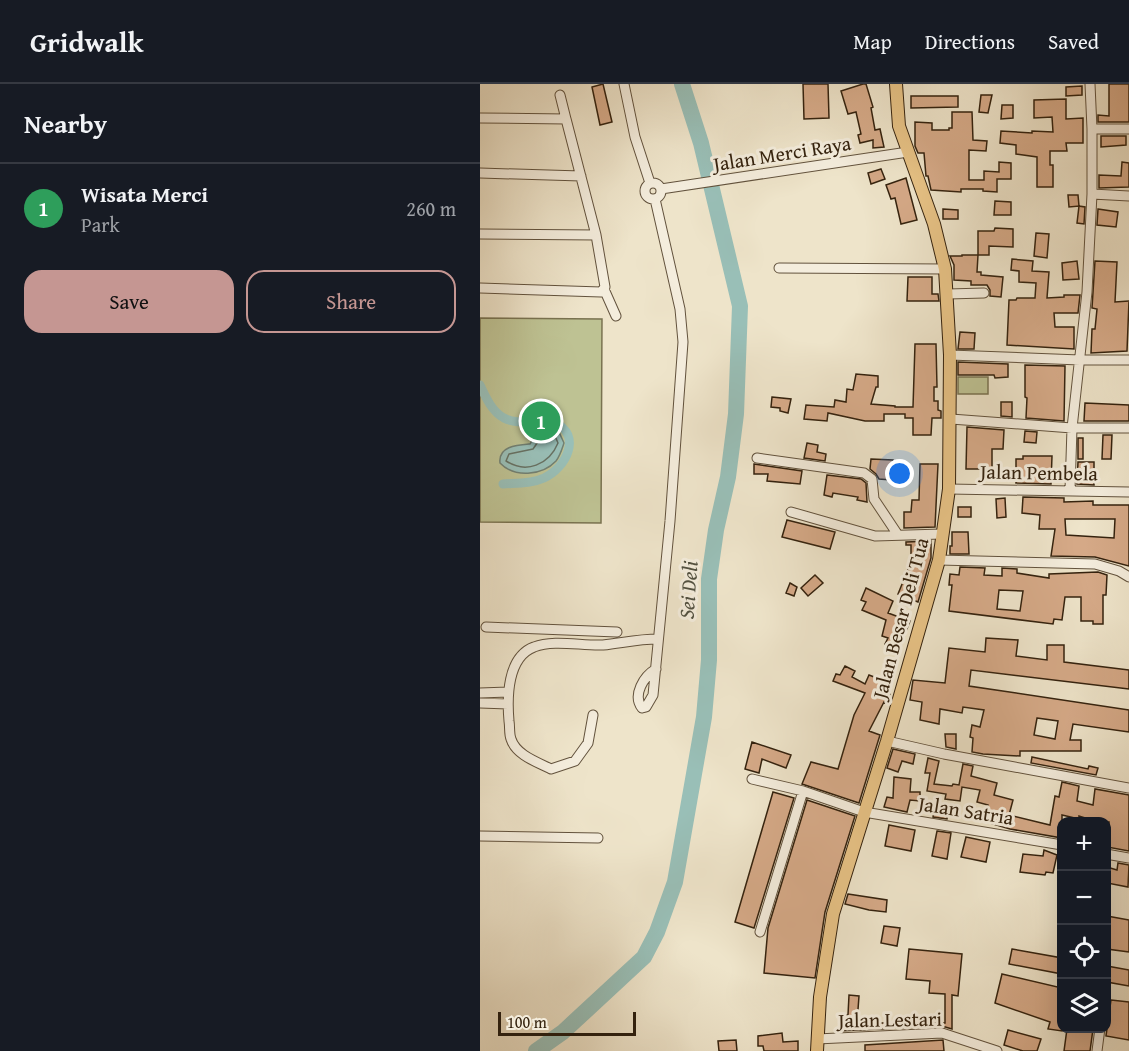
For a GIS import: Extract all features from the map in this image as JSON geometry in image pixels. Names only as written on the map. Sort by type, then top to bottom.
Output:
[{"type":"main road","name":"Jalan Besar Deli Tua","points":[[817,1045],[828,936],[939,560],[949,489],[950,354],[945,269],[934,224],[897,116],[896,84]]},
{"type":"street","points":[[624,84],[635,137],[650,183]]},
{"type":"street","points":[[1070,490],[1072,428],[1087,292],[1092,195],[1090,84]]},
{"type":"street","points":[[560,95],[596,235],[604,289],[616,316]]},
{"type":"street","points":[[480,118],[566,120]]},
{"type":"street","points":[[1092,129],[1129,129]]},
{"type":"street","name":"Jalan Merci Raya","points":[[661,189],[908,152]]},
{"type":"street","points":[[480,173],[581,176]]},
{"type":"street","points":[[650,183],[656,183],[661,189],[655,199],[649,198],[645,193],[645,187],[650,183]]},
{"type":"street","points":[[1092,195],[1129,195]]},
{"type":"street","points":[[655,199],[680,309],[683,333],[670,521],[656,669]]},
{"type":"street","points":[[480,234],[596,235]]},
{"type":"street","points":[[779,268],[945,269]]},
{"type":"street","points":[[480,288],[601,291],[604,289]]},
{"type":"street","points":[[948,294],[984,293]]},
{"type":"street","points":[[950,354],[1129,360]]},
{"type":"street","points":[[951,419],[1072,428],[1129,428]]},
{"type":"street","points":[[757,458],[864,473],[872,478],[874,499],[898,535]]},
{"type":"street","name":"Jalan Pembela","points":[[949,489],[1129,492]]},
{"type":"street","points":[[791,512],[874,536],[942,534]]},
{"type":"street","points":[[939,560],[1095,564],[1119,571],[1129,578]]},
{"type":"street","points":[[486,627],[617,632]]},
{"type":"street","points":[[529,629],[532,647]]},
{"type":"street","points":[[591,631],[591,644]]},
{"type":"street","points":[[593,715],[588,743],[575,761],[551,769],[527,758],[511,741],[508,692],[518,660],[532,647],[553,644],[602,645],[638,639],[658,639]]},
{"type":"street","points":[[480,693],[508,692]]},
{"type":"street","points":[[480,703],[508,704]]},
{"type":"street","points":[[887,741],[944,754],[1129,788]]},
{"type":"street","name":"Jalan Satria","points":[[752,779],[803,791],[864,812],[1057,844]]},
{"type":"street","points":[[760,932],[803,791]]},
{"type":"street","points":[[480,836],[598,838]]},
{"type":"street","points":[[1111,855],[1129,858]]},
{"type":"street","name":"Jalan Lestari","points":[[817,1045],[942,1033],[997,1051]]},
{"type":"street","points":[[1097,1051],[1099,1033]]},
{"type":"green space","points":[[480,318],[602,319],[601,523],[480,522]]},
{"type":"green space","points":[[958,377],[988,377],[988,394],[958,394]]},
{"type":"water","points":[[551,428],[558,430],[564,443],[557,459],[550,466],[536,472],[520,473],[500,463],[500,457],[505,450],[530,444],[538,430]]},
{"type":"building","points":[[603,84],[612,122],[600,125],[592,87]]},
{"type":"building","points":[[803,84],[828,84],[829,118],[804,119]]},
{"type":"building","points":[[866,84],[873,107],[871,108],[875,130],[880,129],[884,147],[873,148],[873,140],[860,143],[858,135],[861,134],[856,112],[848,114],[841,91]]},
{"type":"building","points":[[1109,84],[1129,84],[1129,122],[1098,122],[1098,115],[1109,116]]},
{"type":"building","points":[[1082,86],[1082,95],[1066,96],[1066,87]]},
{"type":"building","points":[[981,95],[992,95],[988,113],[979,112]]},
{"type":"building","points":[[911,96],[958,96],[958,107],[911,108]]},
{"type":"building","points":[[1066,99],[1066,119],[1083,118],[1083,143],[1066,143],[1067,151],[1050,151],[1050,165],[1053,165],[1053,187],[1037,187],[1037,157],[1016,154],[1016,145],[1000,143],[1001,131],[1053,132],[1052,117],[1034,118],[1034,100]]},
{"type":"building","points":[[1002,105],[1013,105],[1013,118],[1001,119]]},
{"type":"building","points":[[952,112],[972,112],[973,140],[987,141],[986,151],[969,150],[969,180],[984,180],[984,171],[999,172],[999,162],[1011,163],[1011,179],[997,179],[997,192],[983,191],[983,189],[961,189],[961,192],[931,190],[928,176],[926,176],[924,153],[918,153],[915,146],[915,122],[932,123],[932,130],[949,130],[952,128]]},
{"type":"building","points":[[1101,136],[1126,136],[1126,145],[1101,147]]},
{"type":"building","points":[[1122,162],[1129,163],[1129,187],[1099,188],[1099,175],[1121,176]]},
{"type":"building","points":[[881,169],[885,179],[871,184],[868,173]]},
{"type":"building","points":[[906,178],[917,220],[901,224],[895,198],[891,199],[886,185]]},
{"type":"building","points":[[1068,195],[1078,195],[1079,206],[1069,207]]},
{"type":"building","points":[[995,201],[1011,202],[1011,215],[994,215]]},
{"type":"building","points":[[1079,206],[1085,207],[1084,224],[1077,223]]},
{"type":"building","points":[[943,209],[958,210],[958,219],[943,219]]},
{"type":"building","points":[[1098,209],[1118,212],[1116,227],[1097,225]]},
{"type":"building","points":[[995,228],[1013,229],[1013,247],[989,246],[989,255],[978,255],[978,231],[994,231]]},
{"type":"building","points":[[1036,233],[1049,234],[1047,258],[1034,256]]},
{"type":"building","points":[[978,255],[977,272],[981,272],[981,275],[1003,277],[1001,297],[990,296],[987,285],[971,285],[971,281],[954,280],[954,265],[950,256]]},
{"type":"building","points":[[1012,259],[1033,261],[1032,271],[1049,272],[1047,298],[1080,295],[1078,313],[1054,313],[1055,327],[1074,327],[1074,349],[1007,345],[1009,300],[1035,298],[1036,283],[1019,282],[1019,271],[1011,270]]},
{"type":"building","points":[[1077,261],[1079,279],[1063,280],[1062,263]]},
{"type":"building","points":[[1095,261],[1117,262],[1115,302],[1129,301],[1127,351],[1091,353],[1092,329],[1095,329],[1097,309],[1092,308]]},
{"type":"building","points":[[908,277],[932,277],[932,294],[938,294],[939,301],[907,301]]},
{"type":"building","points":[[960,332],[975,333],[974,349],[958,349]]},
{"type":"building","points":[[915,344],[936,344],[937,387],[934,387],[934,401],[938,401],[941,418],[932,418],[931,435],[913,435],[913,418],[905,418],[905,414],[884,414],[884,421],[865,421],[828,413],[827,421],[804,419],[806,405],[834,407],[835,400],[846,402],[847,389],[853,390],[856,374],[878,376],[878,387],[876,387],[871,404],[913,407]]},
{"type":"building","points":[[958,362],[1008,364],[1008,377],[958,375]]},
{"type":"building","points":[[1025,365],[1065,366],[1064,421],[1026,418]]},
{"type":"building","points":[[772,397],[791,399],[788,413],[780,411],[780,408],[771,407]]},
{"type":"building","points":[[1001,402],[1012,402],[1012,417],[1001,416]]},
{"type":"building","points":[[1085,403],[1129,405],[1129,421],[1084,421]]},
{"type":"building","points":[[967,427],[1004,430],[1003,449],[992,449],[992,469],[966,469]]},
{"type":"building","points":[[1025,431],[1037,432],[1036,443],[1024,442]]},
{"type":"building","points":[[1103,435],[1112,435],[1111,459],[1102,459]]},
{"type":"building","points":[[1078,438],[1083,438],[1083,459],[1078,459]]},
{"type":"building","points":[[807,443],[818,445],[817,452],[826,454],[825,461],[804,458]]},
{"type":"building","points":[[1023,456],[1052,456],[1051,484],[1016,483],[1016,459],[1023,459]]},
{"type":"building","points":[[871,459],[893,460],[891,480],[879,479],[870,469]]},
{"type":"building","points":[[1078,462],[1094,462],[1094,485],[1077,484]]},
{"type":"building","points":[[754,464],[802,471],[800,484],[767,481],[768,474],[754,474]]},
{"type":"building","points":[[920,464],[938,464],[935,527],[904,528],[904,512],[911,512],[912,500],[919,500]]},
{"type":"building","points":[[827,475],[861,479],[866,483],[867,502],[857,500],[858,497],[833,493],[832,497],[824,495]]},
{"type":"building","points":[[1023,497],[1064,498],[1064,502],[1093,501],[1093,505],[1129,505],[1129,566],[1095,557],[1051,556],[1055,529],[1039,529],[1040,515],[1022,513]],"holes":[[[1065,519],[1115,519],[1114,538],[1066,535]]]},
{"type":"building","points":[[1005,498],[1006,517],[997,518],[996,499]]},
{"type":"building","points":[[958,507],[971,507],[971,517],[958,517]]},
{"type":"building","points":[[787,520],[835,532],[830,549],[782,537]]},
{"type":"building","points":[[952,532],[968,532],[969,554],[950,554]]},
{"type":"building","points":[[931,541],[931,558],[918,602],[898,594],[911,562],[911,545],[906,545],[906,542]]},
{"type":"building","points":[[960,567],[985,568],[984,575],[1002,576],[1002,568],[1017,569],[1017,573],[1049,578],[1049,574],[1098,572],[1107,575],[1106,595],[1103,595],[1103,624],[1081,621],[1081,597],[1065,597],[1062,620],[1054,619],[1053,624],[949,611],[952,585],[949,585],[950,574],[959,575]],"holes":[[[999,590],[1023,591],[1020,611],[997,609]]]},
{"type":"building","points":[[815,575],[823,583],[808,596],[801,588]]},
{"type":"building","points":[[790,583],[797,587],[794,596],[786,593]]},
{"type":"building","points":[[866,588],[893,601],[888,613],[910,621],[905,634],[900,632],[895,647],[885,644],[888,638],[882,636],[886,620],[862,610],[866,602],[861,600]]},
{"type":"building","points":[[986,638],[1018,640],[1016,656],[1047,660],[1047,645],[1064,645],[1064,662],[1129,670],[1129,689],[971,670],[969,686],[1129,710],[1129,732],[1073,724],[1070,740],[1081,740],[1081,751],[1020,751],[1020,756],[983,754],[972,752],[973,738],[970,737],[972,725],[980,727],[984,710],[963,707],[962,713],[940,709],[939,724],[920,720],[922,702],[910,700],[913,680],[945,683],[949,648],[985,652]],"holes":[[[1037,718],[1058,721],[1055,739],[1034,735]]]},
{"type":"building","points":[[845,666],[855,671],[852,677],[865,684],[869,675],[887,682],[883,691],[890,694],[869,731],[880,735],[859,803],[802,784],[811,762],[838,769],[854,715],[865,693],[833,681],[836,674],[840,675]]},
{"type":"building","points":[[945,734],[956,734],[956,749],[946,747]]},
{"type":"building","points":[[752,742],[791,755],[786,768],[762,759],[759,773],[745,769]]},
{"type":"building","points":[[893,749],[915,754],[913,764],[902,761],[898,772],[887,768]]},
{"type":"building","points":[[1032,757],[1088,769],[1089,766],[1098,768],[1096,775],[1031,763]]},
{"type":"building","points":[[928,758],[939,761],[934,784],[959,785],[963,764],[973,766],[971,776],[997,783],[994,795],[1013,800],[1009,815],[1050,825],[1055,796],[1059,797],[1062,782],[1079,786],[1077,801],[1093,805],[1095,789],[1129,795],[1129,851],[1111,848],[1111,817],[1062,815],[1062,817],[1057,817],[1057,837],[1010,829],[983,821],[988,805],[977,802],[980,790],[962,787],[960,801],[945,799],[946,794],[927,791],[930,773],[925,773]]},
{"type":"building","points":[[894,777],[911,779],[910,792],[920,792],[920,801],[910,800],[907,812],[884,807],[887,797],[893,798]]},
{"type":"building","points":[[773,792],[794,798],[754,928],[735,922]]},
{"type":"building","points":[[807,800],[855,816],[825,912],[815,978],[764,973],[768,928]]},
{"type":"building","points":[[935,807],[948,810],[947,819],[933,817]]},
{"type":"building","points":[[889,825],[915,830],[911,851],[885,846]]},
{"type":"building","points":[[937,831],[951,833],[947,859],[932,856]]},
{"type":"building","points":[[966,837],[990,842],[986,862],[961,857]]},
{"type":"building","points":[[1044,850],[1057,855],[1053,873],[1046,872],[1045,875],[1020,872],[1023,854],[1043,856]]},
{"type":"building","points":[[1118,863],[1129,865],[1128,887],[1111,884],[1111,868],[1117,870]]},
{"type":"building","points":[[848,894],[887,900],[886,912],[845,904]]},
{"type":"building","points":[[1111,917],[1129,920],[1129,952],[1111,950]]},
{"type":"building","points":[[884,926],[900,928],[897,946],[881,943]]},
{"type":"building","points":[[909,949],[962,954],[958,996],[952,995],[952,1029],[942,1026],[839,1031],[839,1015],[848,1015],[849,995],[859,996],[857,1023],[945,1023],[945,994],[929,993],[930,981],[906,979]]},
{"type":"building","points":[[1012,949],[1057,957],[1057,973],[1009,964]]},
{"type":"building","points":[[1111,967],[1129,970],[1129,986],[1111,983]]},
{"type":"building","points":[[1002,974],[1057,987],[1057,1030],[1048,1029],[1050,1022],[995,1003]]},
{"type":"building","points":[[1111,1000],[1129,1002],[1129,1040],[1106,1036],[1106,1033],[1111,1033]]},
{"type":"building","points":[[1008,1030],[1041,1039],[1037,1051],[1023,1051],[1004,1045]]},
{"type":"building","points":[[782,1033],[783,1042],[798,1041],[798,1051],[764,1051],[763,1046],[758,1046],[758,1036]]},
{"type":"building","points":[[1066,1033],[1092,1033],[1090,1051],[1064,1051]]},
{"type":"building","points":[[736,1040],[737,1051],[719,1051],[718,1041]]},
{"type":"building","points":[[943,1040],[944,1051],[865,1051],[865,1045]]},
{"type":"waterway","name":"Sei Deli","points":[[536,1051],[563,1032],[644,957],[657,932],[675,882],[704,717],[709,660],[709,579],[716,530],[728,477],[736,414],[740,306],[701,143],[682,84]]},
{"type":"waterway","points":[[480,385],[492,408],[504,418],[516,422],[548,420],[563,428],[568,435],[568,451],[559,467],[552,473],[534,481],[503,484]]},
{"type":"place","name":"Wisata Merci","points":[[541,421]]}]
